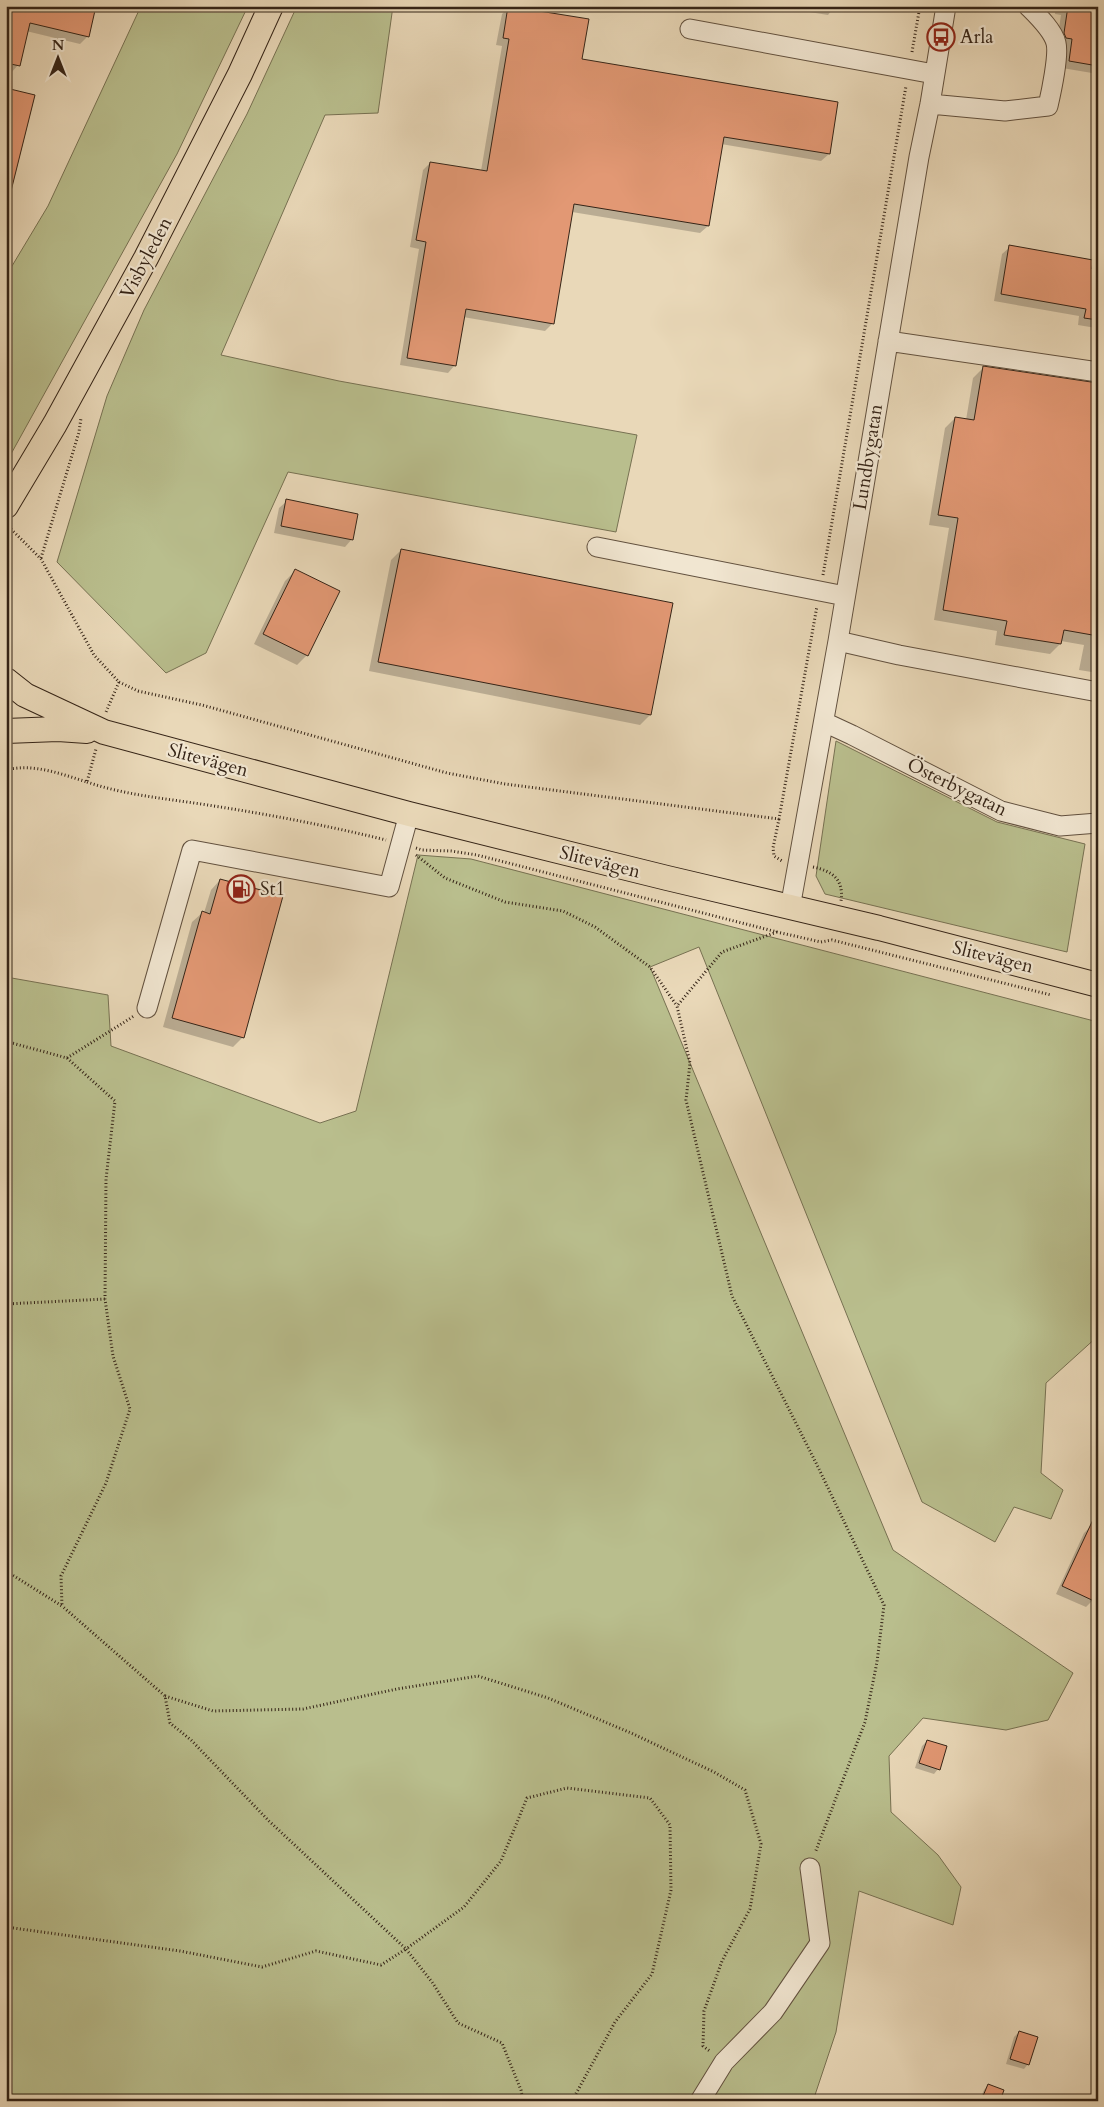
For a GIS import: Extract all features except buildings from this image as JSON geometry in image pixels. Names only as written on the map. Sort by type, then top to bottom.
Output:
[{"type":"main road","name":"Visbyleden","points":[[7,504],[69,398],[160,232],[240,74],[271,6]]},
{"type":"main road","name":"Slitevägen","points":[[6,680],[25,695],[102,732],[409,814],[790,908],[879,928],[1098,985]]},
{"type":"main road","name":"Slitevägen","points":[[6,731],[58,729],[102,732]]},
{"type":"street","name":"Lundbygatan","points":[[790,908],[824,722],[946,6]]},
{"type":"street","points":[[930,104],[1005,111],[1048,106],[1054,77],[1056,43],[1043,20],[1028,6]]},
{"type":"street","points":[[690,29],[934,74]]},
{"type":"street","points":[[888,341],[1098,372]]},
{"type":"street","points":[[597,547],[845,596]]},
{"type":"street","points":[[838,640],[899,655],[1098,692]]},
{"type":"street","name":"Österbygatan","points":[[824,722],[1001,811],[1060,826],[1098,824]]},
{"type":"street","points":[[147,1008],[192,850],[389,886],[409,814]]},
{"type":"street","points":[[700,2101],[724,2062],[773,2012],[820,1943],[810,1868]]},
{"type":"path","points":[[41,559],[82,421],[79,412],[69,398]]},
{"type":"path","points":[[12,529],[41,559],[94,655],[119,682],[87,782]]},
{"type":"path","points":[[6,770],[22,768],[41,770],[113,791],[313,822],[422,850],[451,851],[477,855],[777,932],[822,942],[832,940],[1056,996]]},
{"type":"path","points":[[402,844],[445,878],[505,902],[563,911],[595,927],[650,967],[677,1006],[690,1062],[686,1100],[732,1296],[823,1476],[884,1605],[877,1662],[864,1722],[810,1868]]},
{"type":"path","points":[[677,1006],[722,952],[777,932]]},
{"type":"path","points":[[67,1058],[147,1008]]},
{"type":"path","points":[[6,1042],[12,1042],[67,1058],[115,1102],[106,1179],[105,1299],[113,1356],[130,1409],[106,1483],[61,1576],[62,1606]]},
{"type":"path","points":[[6,1304],[105,1299]]},
{"type":"path","points":[[6,1571],[62,1606],[165,1696],[213,1711],[303,1709],[397,1689],[478,1676],[548,1698],[622,1729],[714,1772],[745,1790],[761,1844],[750,1909],[722,1961],[704,2011],[703,2046],[724,2062]]},
{"type":"path","points":[[165,1696],[170,1723],[191,1740],[270,1820],[406,1949],[432,1982],[458,2023],[502,2043],[522,2090],[523,2101]]},
{"type":"path","points":[[6,1927],[180,1950],[262,1966],[316,1951],[381,1965],[464,1907],[501,1861],[527,1798],[567,1788],[650,1798],[670,1825],[671,1890],[652,1974],[615,2022],[583,2084],[572,2101]]},
{"type":"green space","points":[[141,6],[248,6],[177,154],[6,463],[6,276],[48,206]]},
{"type":"green space","points":[[297,6],[393,6],[378,113],[325,115],[221,355],[339,381],[637,435],[616,532],[288,472],[206,653],[166,673],[57,562],[107,396],[144,310],[247,114]]},
{"type":"green space","points":[[836,741],[997,822],[1085,844],[1067,952],[825,894],[816,876]]},
{"type":"green space","points":[[418,855],[471,859],[1098,1022],[1098,1336],[1046,1383],[1041,1473],[1063,1490],[1051,1519],[1014,1507],[995,1542],[922,1502],[699,947],[650,967],[893,1550],[1073,1673],[1048,1720],[1006,1730],[923,1718],[889,1756],[891,1812],[938,1855],[961,1887],[953,1925],[859,1891],[836,2032],[813,2101],[6,2101],[6,977],[108,995],[111,1046],[320,1123],[356,1111]]},
{"type":"place","name":"Arla","points":[[941,37]]},
{"type":"place","name":"St1","points":[[241,889]]}]
